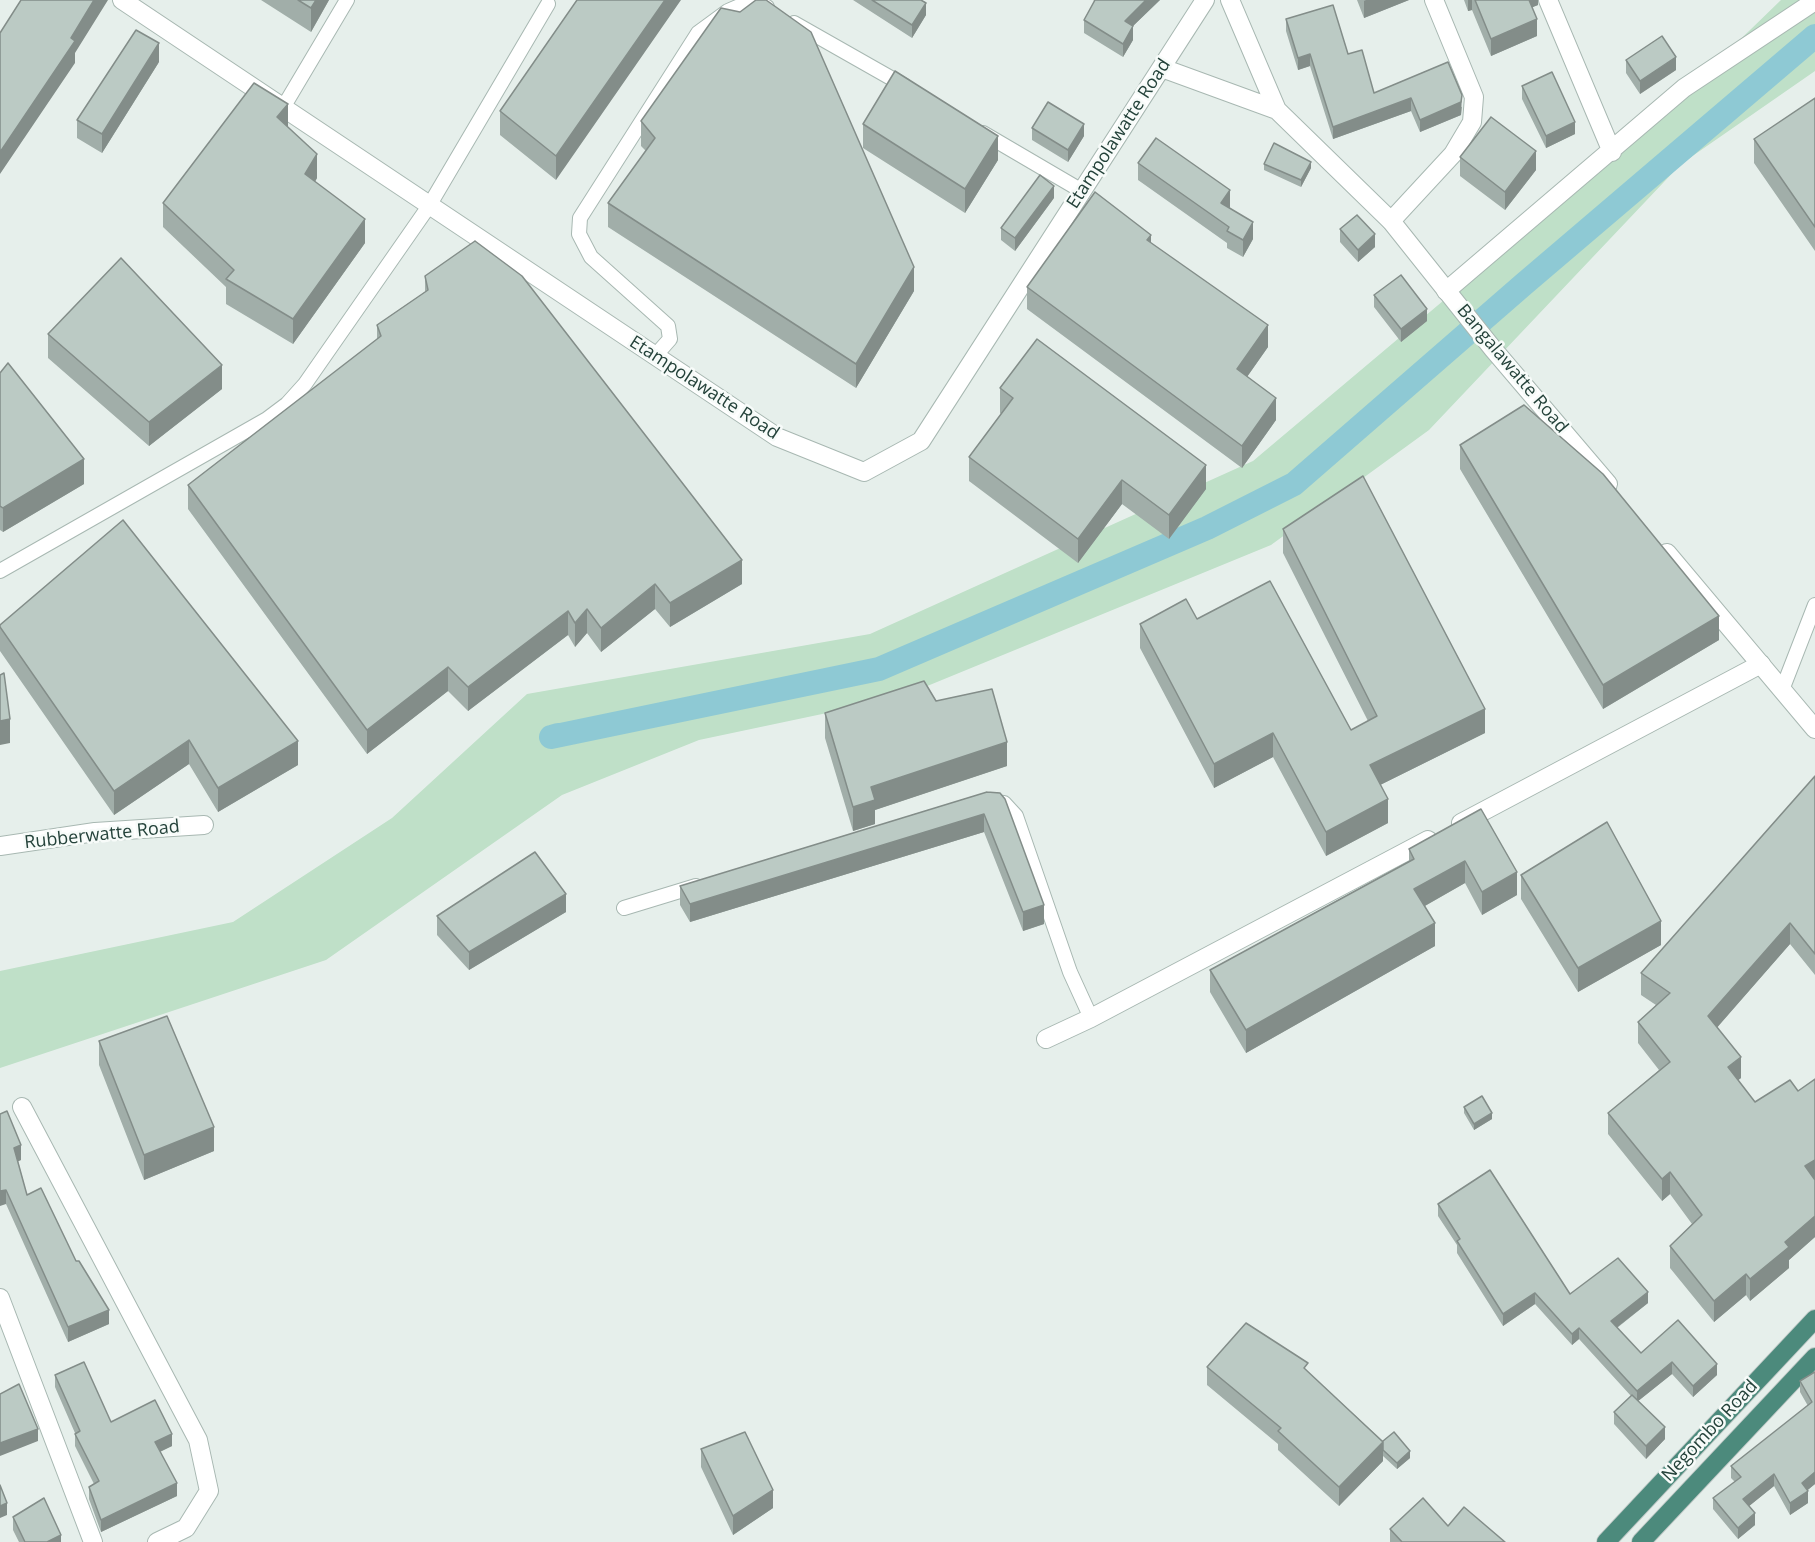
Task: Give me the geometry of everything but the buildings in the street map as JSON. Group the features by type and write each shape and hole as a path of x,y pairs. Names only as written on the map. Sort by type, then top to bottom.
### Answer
{"highway":[{"name":"Negombo Road","path":"1606,1542 1815,1319"},
{"name":"Negombo Road","path":"1641,1542 1815,1357"}],"street":[{"name":"Etampolawatte Road","path":"122,0 777,437 864,472 921,441 1205,0"},
{"name":"Bangalawatte Road","path":"1230,0 1277,110 1390,221 1493,349 1624,502"},
{"path":"1390,221 1453,154 1472,122 1474,96 1434,0"},
{"path":"1548,0 1612,152"},
{"path":"1446,291 1612,152 1684,88 1815,1"},
{"path":"1162,68 1277,110"},
{"path":"1654,538 1815,729"},
{"path":"1046,1039 1091,1018 1761,664"},
{"name":"Rubberwatte Road","path":"0,846 95,832 204,825"},
{"path":"22,1107 198,1440 209,1491 186,1528 157,1542"},
{"path":"0,1298 93,1542"}],"lane":[{"path":"284,106 347,0"},
{"path":"0,571 267,419 286,404 305,384 429,206 548,4"},
{"path":"655,356 670,339 668,326 591,257 579,234 580,218 698,33 728,11 744,4 761,4 914,92"},
{"path":"973,127 1082,191"},
{"path":"1782,690 1815,605"},
{"path":"975,804 986,801 1004,803 1016,816 1070,972 1091,1018"},
{"path":"624,908 714,881"}],"green space":[{"path":"1781,0 1815,0 1815,71 1681,164 1429,430 1271,545 898,698 699,740 562,795 326,960 0,1068 0,971 233,922 392,818 527,694 870,634 1253,461 1653,124"}],"waterway":[{"path":"558,735 551,737 879,669 1207,528 1294,484 1815,36"}]}
